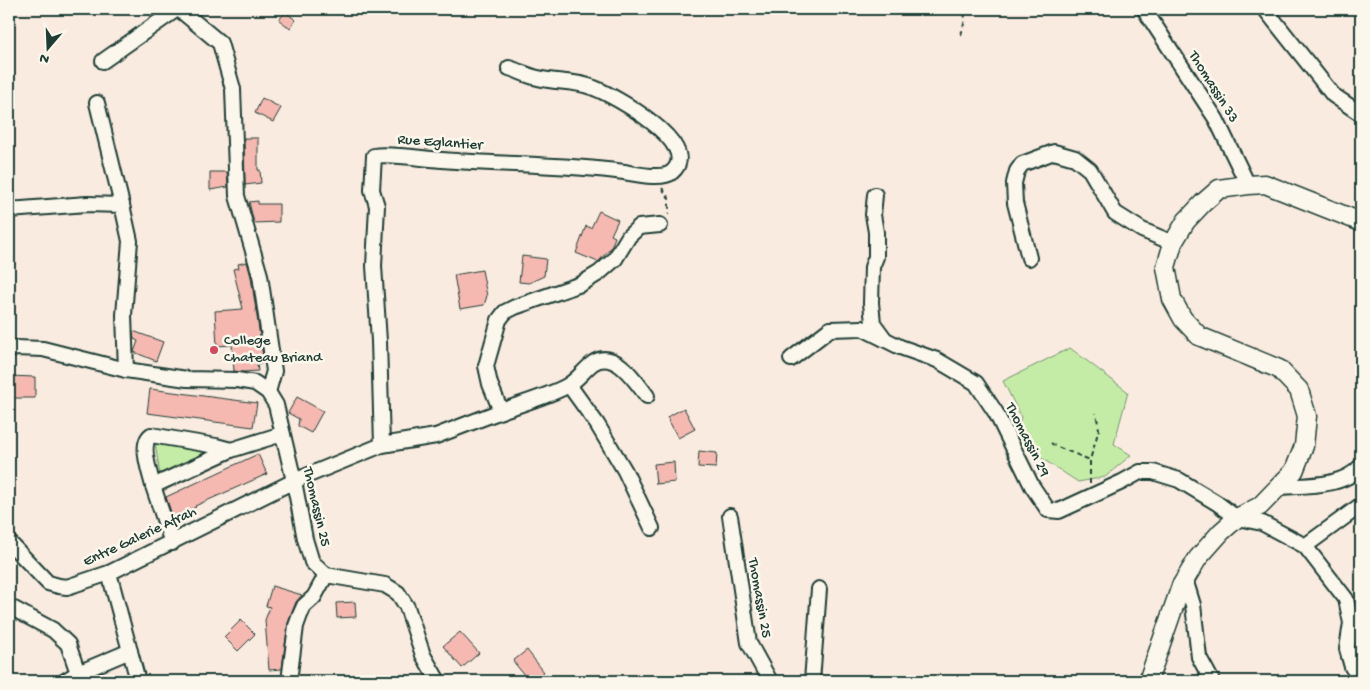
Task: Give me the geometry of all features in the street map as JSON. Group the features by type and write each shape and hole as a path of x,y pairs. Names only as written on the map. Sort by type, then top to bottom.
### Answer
{"main road":[{"path":"1148,681 1185,579 1198,558 1221,532 1237,518 1260,506 1294,471 1304,446 1307,416 1299,390 1280,369 1199,336 1183,319 1172,299 1166,267 1173,243 1186,221 1219,189 1248,185 1265,184 1361,222"}],"street":[{"path":"9,350 16,348 42,348 126,370 188,379 237,380 255,383 268,392 274,371 260,275 237,196 233,89 220,43 178,9 103,61"},
{"name":"Thomassin 33","path":"1144,9 1216,119 1248,185"},
{"path":"1265,9 1333,95 1361,114"},
{"name":"Rue Eglantier","path":"382,445 374,266 377,206 372,190 374,156 610,170 653,176 673,172 678,162 676,147 654,123 622,103 594,88 582,84 538,78 510,68"},
{"path":"97,103 130,241 124,315 126,370"},
{"path":"1030,258 1015,203 1014,183 1017,171 1022,164 1054,152 1075,158 1090,170 1116,213 1142,230 1173,243"},
{"path":"875,195 873,215 876,232 876,257 872,267 871,303 873,323 884,339"},
{"path":"9,210 86,204 122,205"},
{"path":"501,411 490,384 486,366 499,320 505,312 581,284 599,273 615,259 629,236 639,227 660,225"},
{"name":"Thomassin 29","path":"791,359 830,329 862,328 900,347 937,360 976,383 996,412 1032,486 1048,510 1059,511 1140,472 1153,472 1179,480 1217,503 1237,518"},
{"path":"294,481 382,445 436,436 554,393 569,385 598,360 605,360 624,367 647,396"},
{"path":"569,385 597,424 625,471 652,528"},
{"name":"Thomassin 25","path":"268,392 276,405 294,481 305,540 312,562 326,575"},
{"path":"153,486 231,450 282,434"},
{"path":"172,543 153,486 145,448 148,438 151,435 231,450"},
{"path":"1278,487 1335,482 1357,472 1361,466"},
{"name":"Entre Galerie Afrah","path":"9,542 48,583 67,587 109,573 294,481"},
{"path":"1305,546 1361,505"},
{"name":"Thomassin 25","path":"730,516 749,643 770,681"},
{"path":"1237,518 1262,523 1305,546 1346,599 1352,623 1347,649 1352,667 1361,680"},
{"path":"109,573 138,681"},
{"path":"289,681 296,626 304,606 314,597 326,575 385,585 398,593 407,607 423,655 438,681"},
{"path":"1185,579 1193,605 1199,657 1212,681"},
{"path":"812,681 819,589"},
{"path":"14,609 53,630 68,644 78,672"},
{"path":"66,681 78,672 130,651"}],"path":[{"path":"962,35 965,20 964,9"},
{"path":"653,176 669,198 669,216 660,225"},
{"path":"1092,496 1089,480 1090,460 1099,429 1096,413"},
{"path":"1051,443 1090,460"}],"green space":[{"path":"1070,348 1128,392 1114,444 1131,455 1105,477 1078,482 1014,440 1021,417 1003,381"},
{"path":"155,443 219,451 160,475"}],"building":[{"path":"285,12 296,20 290,28 279,20"},
{"path":"262,98 281,108 273,122 255,113"},
{"path":"244,138 258,138 258,170 260,170 261,183 245,185"},
{"path":"210,172 227,172 228,187 210,190"},
{"path":"258,201 258,204 279,204 279,222 254,223 249,202"},
{"path":"599,211 618,220 611,235 615,237 611,248 598,262 576,253 586,226 591,228"},
{"path":"522,256 546,259 544,276 529,283 519,282"},
{"path":"247,262 264,363 257,364 258,371 243,372 234,371 232,345 217,346 215,311 243,309 233,269 239,268 238,264"},
{"path":"482,270 487,296 484,305 460,309 454,275"},
{"path":"133,331 163,342 156,361 134,352 138,341 134,339"},
{"path":"9,376 35,377 35,398 9,398"},
{"path":"150,389 257,403 253,427 147,413"},
{"path":"297,397 323,411 311,433 298,426 299,419 288,413"},
{"path":"684,408 695,429 678,438 667,417"},
{"path":"699,451 717,453 716,468 698,467"},
{"path":"258,454 267,474 195,506 173,518 166,497"},
{"path":"674,462 675,482 656,484 654,464"},
{"path":"272,586 302,595 296,602 288,623 282,669 269,670 265,620 270,607 266,606"},
{"path":"355,602 356,617 337,618 336,603"},
{"path":"241,620 255,634 238,651 224,637"},
{"path":"460,632 479,653 462,668 443,646"},
{"path":"527,650 544,672 533,681 529,681 513,661"}],"place":[{"name":"College Chateau Briand","path":"214,350"}]}
